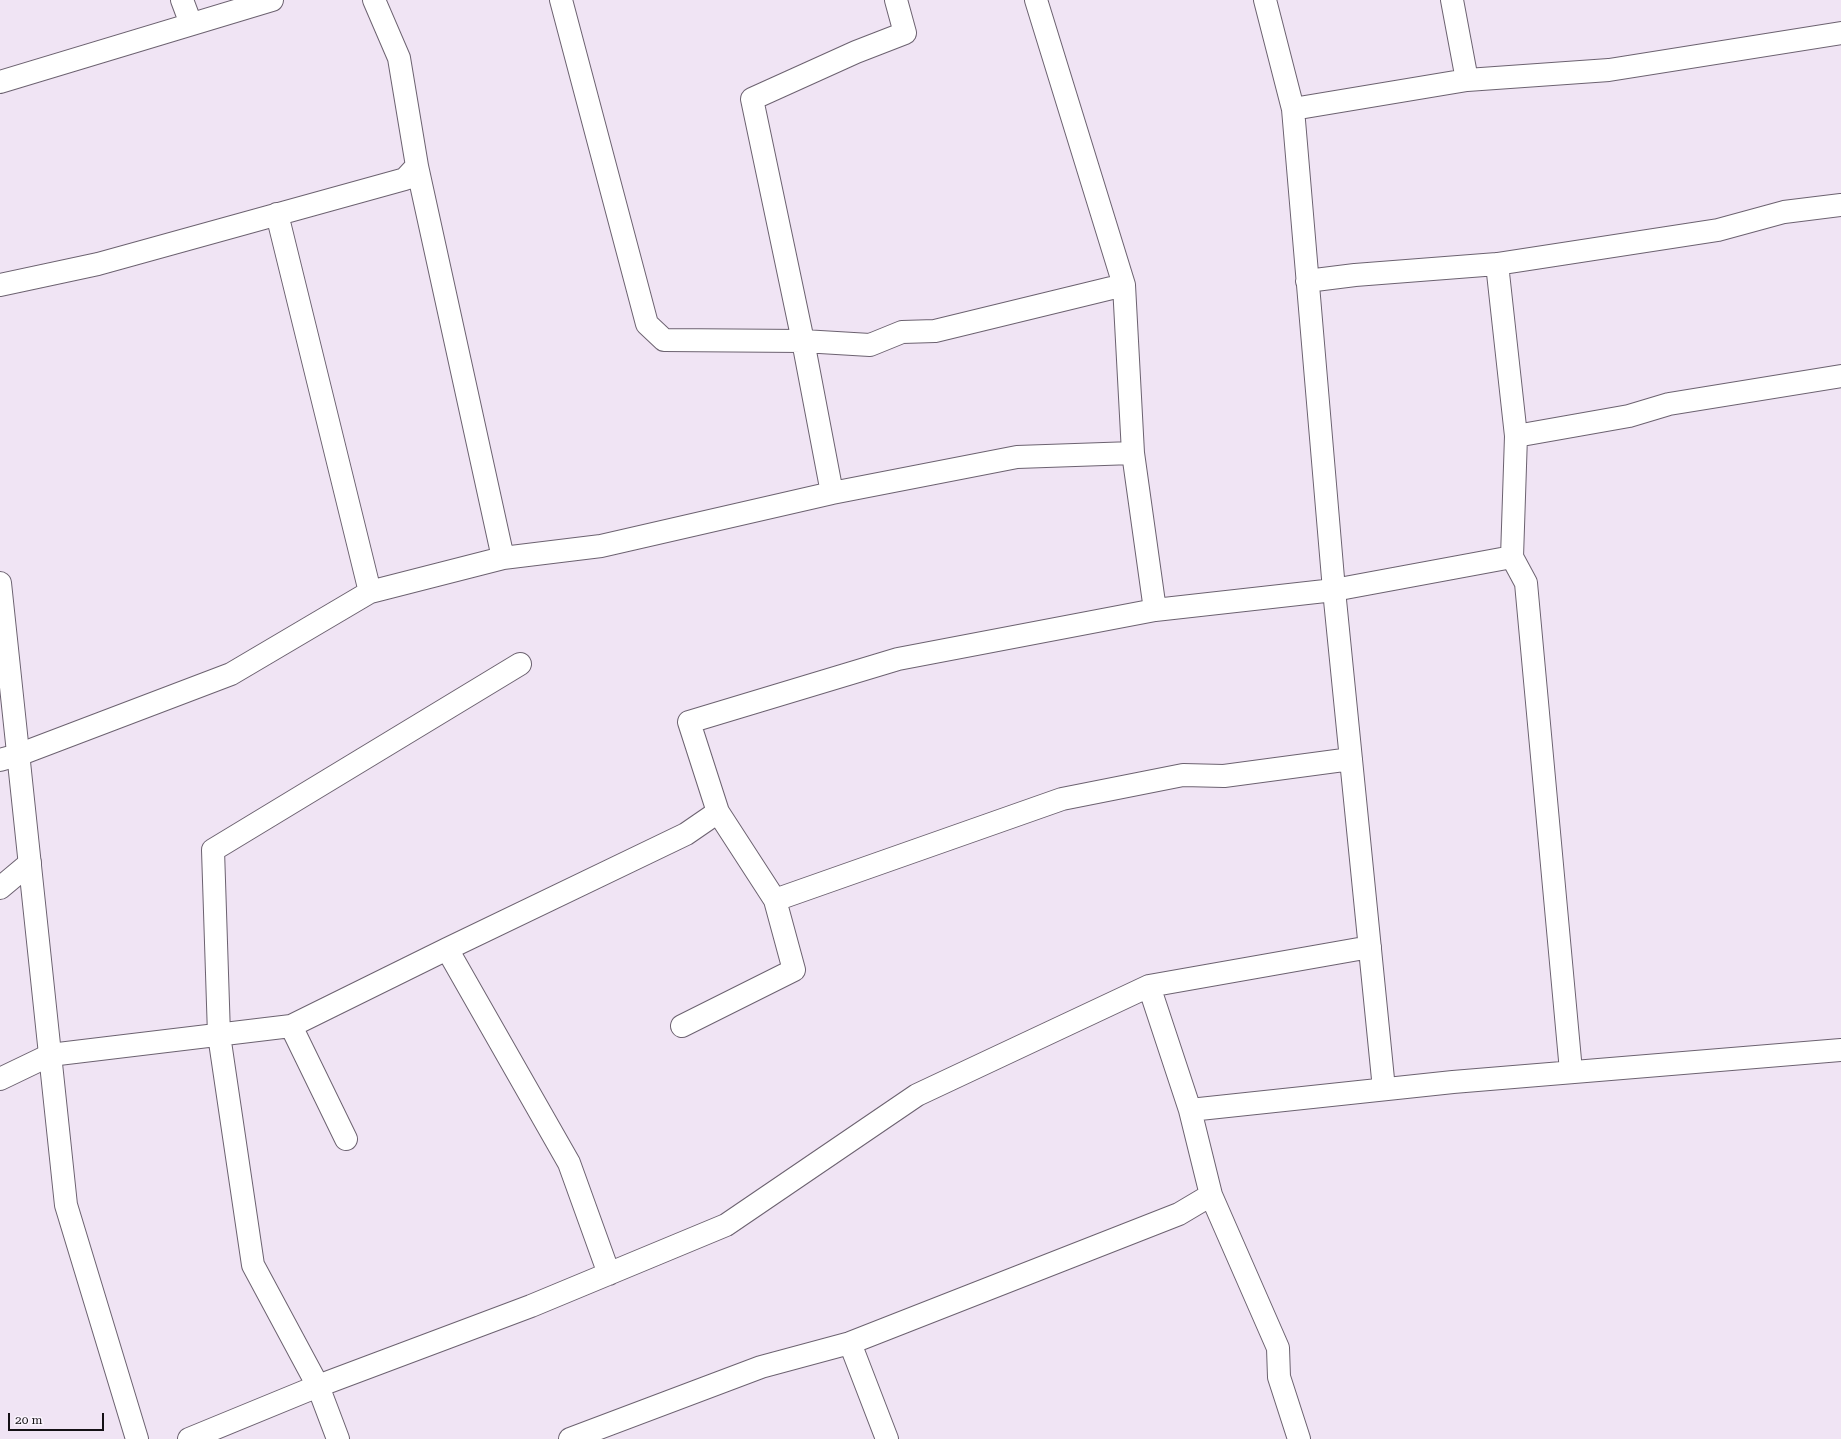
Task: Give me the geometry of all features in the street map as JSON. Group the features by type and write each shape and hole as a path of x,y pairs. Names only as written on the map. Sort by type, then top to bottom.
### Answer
{"street":[{"path":"182,0 191,24"},
{"path":"0,82 272,0"},
{"path":"374,0 399,58 417,166 503,558"},
{"path":"561,0 647,324 664,340 803,341 870,345 902,332 935,331 1124,285"},
{"path":"832,494 803,341 752,99 856,52 906,33 896,0"},
{"path":"1036,0 1124,285 1133,453 1154,610"},
{"path":"1265,0 1293,109 1334,590 1384,1089"},
{"path":"1452,0 1467,80"},
{"path":"1293,109 1467,80 1609,70 1841,33"},
{"path":"0,285 98,264 405,179 417,166"},
{"path":"1307,281 1362,274 1497,264 1718,230 1784,212 1841,205"},
{"path":"277,214 370,592"},
{"path":"1497,264 1516,436 1512,557 1526,583 1571,1071"},
{"path":"1516,436 1629,416 1669,404 1841,376"},
{"path":"9,758 231,674 370,592 503,558 601,546 832,494 1017,457 1133,453"},
{"path":"682,1026 794,970 776,900 718,812 689,722 898,660 1154,610 1334,590 1512,557"},
{"path":"0,583 9,758 30,863 66,1205 137,1439"},
{"path":"338,1439 318,1386 253,1265 219,1035 213,850 520,664"},
{"path":"776,900 1062,799 1183,775 1224,776 1351,759"},
{"path":"0,1079 50,1055 291,1026 447,948 686,834 718,812"},
{"path":"0,888 30,863"},
{"path":"189,1439 318,1386 531,1306 726,1225 917,1095 1149,986 1370,947"},
{"path":"447,948 568,1163 609,1274"},
{"path":"1149,986 1190,1110 1211,1195 1278,1348 1280,1377 1299,1439"},
{"path":"291,1026 346,1139"},
{"path":"1190,1110 1571,1071 1841,1050"},
{"path":"570,1439 761,1367 850,1344 1179,1214 1211,1195"},
{"path":"850,1344 887,1439"}]}
